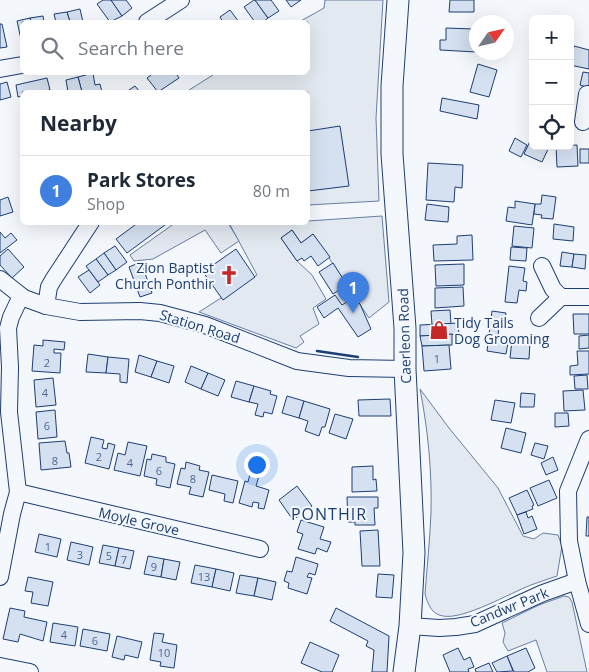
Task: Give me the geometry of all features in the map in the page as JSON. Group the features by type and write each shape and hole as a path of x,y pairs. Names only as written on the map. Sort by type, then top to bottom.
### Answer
{"main road":[{"name":"Caerleon Road","path":"398,0 392,86 392,154 404,303 405,369 414,554 410,626 404,672"}],"street":[{"path":"150,20 170,3"},
{"path":"0,69 20,65"},
{"path":"581,122 587,94"},
{"path":"46,306 49,288 53,280 89,225"},
{"path":"542,266 554,289 561,297"},
{"name":"Station Road","path":"0,279 21,296 46,306 80,312 160,312 205,325 298,361 349,368 405,369"},
{"path":"0,577 18,492 8,412 10,367 8,328 21,296"},
{"path":"539,318 561,297 589,297"},
{"path":"589,439 568,489 569,541 582,588 589,624"},
{"name":"Moyle Grove","path":"18,492 260,549"},
{"name":"Candwr Park","path":"410,626 438,628 475,624 543,592 582,588"},
{"path":"0,666 30,672"}],"shaded area":[{"path":"325,0 383,0 376,118 379,201 310,205 310,90 189,90 213,75 310,75 310,20 303,20 324,8"},
{"path":"382,216 389,302 369,318 313,234 301,243 292,230 281,238 297,261 312,275 326,299 313,308 319,324 300,336 304,342 296,348 199,312 257,275 230,225 310,225 310,221"},
{"path":"172,225 229,225 239,241 221,253 205,230 153,259 134,261 130,255"},
{"path":"420,389 498,488 523,536 534,539 543,533 558,535 562,546 557,576 463,614 443,616 431,608 425,594 431,522 431,481"},
{"path":"564,596 569,597 572,602 587,672 547,672 536,640 508,651 503,642 505,633 502,623 539,605"}],"building":[{"path":"103,0 111,0 122,16 114,20 109,20 97,4"},
{"path":"111,0 126,0 132,8 122,16"},
{"path":"255,0 268,18 266,20 254,20 244,7"},
{"path":"255,0 271,0 279,11 268,18"},
{"path":"286,0 301,0 291,7"},
{"path":"450,0 474,0 474,12 449,12"},
{"path":"80,9 83,20 69,20 67,12"},
{"path":"230,10 238,20 222,20 220,17"},
{"path":"67,12 69,20 56,20 54,14"},
{"path":"43,16 44,20 30,20 30,18"},
{"path":"20,20 20,35 17,21"},
{"path":"0,24 2,24 7,47 0,48"},
{"path":"446,28 469,29 469,52 440,50 440,40 446,40"},
{"path":"574,46 589,50 589,69 574,66"},
{"path":"478,64 497,70 489,97 470,92"},
{"path":"583,72 589,73 589,88 580,85"},
{"path":"93,75 95,85 100,84 102,90 81,90 78,77"},
{"path":"151,75 177,75 179,78 161,90 156,90 147,78"},
{"path":"78,77 81,90 68,90 66,80"},
{"path":"47,78 50,90 20,90 20,96 18,97 16,85"},
{"path":"7,82 11,97 0,100 0,84"},
{"path":"135,86 138,90 129,90"},
{"path":"442,98 479,105 477,119 440,111"},
{"path":"340,126 349,186 310,191 310,131"},
{"path":"515,138 527,145 521,157 509,151"},
{"path":"529,143 529,150 548,150 542,162 524,154"},
{"path":"574,145 577,145 578,166 557,167 556,150 574,150"},
{"path":"580,149 589,149 589,163 580,163"},
{"path":"428,163 463,165 462,188 455,187 454,202 426,200"},
{"path":"542,195 556,197 553,219 541,218 542,215 534,214 535,204 541,204"},
{"path":"8,197 13,212 0,216 0,200"},
{"path":"515,201 535,204 532,225 506,221 508,207 515,208"},
{"path":"427,204 449,207 448,222 425,220"},
{"path":"554,224 574,227 573,241 553,239"},
{"path":"135,225 165,225 127,253 116,239"},
{"path":"514,226 534,228 532,248 512,246"},
{"path":"292,230 301,243 313,234 330,257 318,266 311,256 304,261 302,258 297,261 281,238"},
{"path":"0,232 5,238 11,233 17,240 0,253"},
{"path":"472,235 473,260 434,261 433,245 457,244 457,236"},
{"path":"115,246 127,262 116,270 104,253"},
{"path":"511,247 527,248 526,261 510,260"},
{"path":"8,249 24,267 12,278 0,265 0,256"},
{"name":"Zion Baptist Church Ponthir","path":"236,249 255,277 223,300 203,272"},
{"path":"562,252 574,254 572,267 560,266"},
{"path":"104,253 116,270 108,275 96,259"},
{"path":"574,254 586,255 585,269 572,267"},
{"path":"96,259 108,275 98,282 86,266"},
{"path":"141,262 152,293 140,297 129,267"},
{"path":"333,263 347,285 333,294 319,272"},
{"path":"464,264 464,285 436,286 435,265"},
{"path":"509,266 525,268 523,281 527,282 526,291 519,290 517,303 505,302"},
{"path":"89,270 100,285 90,293 78,277"},
{"path":"463,287 464,306 435,308 435,288"},
{"path":"335,295 342,305 353,298 360,304 371,329 358,337 338,308 324,318 317,307"},
{"path":"450,310 451,324 432,325 431,311"},
{"path":"492,311 506,313 504,327 490,326"},
{"path":"573,314 589,314 589,334 574,334"},
{"name":"Tidy Tails Dog Grooming","path":"458,323 459,334 420,336 420,325"},
{"path":"490,326 499,326 498,336 509,337 506,354 487,351"},
{"path":"452,334 452,345 422,346 420,336"},
{"path":"589,335 589,348 579,349 579,336"},
{"path":"43,340 65,342 64,350 54,349 54,353 61,353 60,373 32,371 34,345 43,346"},
{"path":"512,340 530,342 529,359 510,358"},
{"path":"449,345 451,369 424,371 422,346"},
{"path":"577,351 589,351 589,374 570,375 570,366 578,365"},
{"path":"88,354 108,357 106,373 86,372"},
{"path":"139,355 157,361 151,377 135,372"},
{"path":"108,357 129,359 127,383 120,382 120,374 106,373"},
{"path":"157,361 174,366 169,383 151,377"},
{"path":"191,366 208,373 201,389 185,382"},
{"path":"208,373 225,380 218,396 201,389"},
{"path":"587,375 588,389 575,389 574,376"},
{"path":"53,378 56,405 36,407 34,380"},
{"path":"236,381 254,386 249,402 231,397"},
{"path":"254,386 271,391 270,394 277,396 272,414 264,412 263,417 255,415 258,404 249,402"},
{"path":"583,390 585,410 564,411 563,391"},
{"path":"521,393 535,394 534,407 520,407"},
{"path":"287,396 304,401 299,418 282,413"},
{"path":"390,399 391,416 359,416 358,400"},
{"path":"495,400 515,403 511,423 491,420"},
{"path":"304,401 330,409 325,427 322,427 319,436 305,431 308,421 299,418"},
{"path":"55,410 57,437 38,439 36,412"},
{"path":"555,413 568,413 569,426 555,427"},
{"path":"335,414 353,419 346,439 329,433"},
{"path":"506,428 526,433 521,453 501,448"},
{"path":"91,437 104,440 102,448 107,449 108,443 115,445 109,469 85,463"},
{"path":"65,441 71,467 41,470 39,443"},
{"path":"128,442 147,446 140,476 114,470 118,453 125,455"},
{"path":"535,443 548,446 544,459 531,455"},
{"path":"152,454 166,457 166,462 175,464 170,488 156,485 157,479 144,476 147,459 151,460"},
{"path":"553,457 558,470 546,475 541,463"},
{"path":"186,462 200,466 199,470 209,472 203,497 189,494 191,487 177,484 181,468 185,469"},
{"path":"373,466 373,480 376,479 377,491 352,492 352,467"},
{"path":"250,474 259,476 256,486 269,490 264,509 258,508 259,503 253,502 252,507 239,503 245,481 248,482"},
{"path":"212,475 238,481 233,503 224,501 225,494 209,490"},
{"path":"549,480 557,498 538,506 530,488"},
{"path":"297,486 312,506 293,520 279,500"},
{"path":"527,490 534,505 532,506 533,509 517,515 509,498"},
{"path":"347,497 378,497 378,508 374,508 375,525 355,525 355,522 348,522"},
{"path":"526,512 528,518 532,516 537,529 524,534 517,515"},
{"path":"587,517 589,517 589,536 586,536"},
{"path":"301,520 324,527 320,539 331,542 327,552 317,548 315,554 298,549 303,534 297,532"},
{"path":"378,530 380,566 362,566 360,531"},
{"path":"39,534 61,539 57,557 35,552"},
{"path":"71,542 93,547 89,565 67,560"},
{"path":"103,545 119,548 115,566 99,563"},
{"path":"119,548 134,551 130,569 115,566"},
{"path":"148,556 164,559 161,577 144,574"},
{"path":"296,557 318,564 315,575 309,573 307,577 312,578 307,594 288,588 289,583 284,581 287,571 292,572"},
{"path":"164,559 180,562 176,580 161,577"},
{"path":"195,565 216,569 212,587 191,583"},
{"path":"216,569 234,573 230,591 212,587"},
{"path":"378,574 394,575 392,598 376,597"},
{"path":"240,575 258,578 254,596 236,593"},
{"path":"28,577 53,582 48,606 31,603 33,592 25,591"},
{"path":"258,578 276,582 272,600 254,596"},
{"path":"10,608 25,611 24,617 47,622 43,641 20,634 18,642 3,639"},
{"path":"336,608 389,636 387,672 372,672 374,650 366,646 368,641 330,621"},
{"path":"53,623 78,627 75,646 50,642"},
{"path":"83,629 110,634 107,651 80,646"},
{"path":"154,633 164,634 162,642 177,645 174,668 160,666 161,662 150,660"},
{"path":"117,636 142,642 138,658 125,655 124,660 112,657"},
{"path":"310,642 339,655 332,672 322,672 301,663"},
{"path":"458,648 464,660 470,657 474,667 468,669 469,672 450,672 443,655"},
{"path":"526,648 535,668 528,672 514,672 507,656"},
{"path":"507,656 513,671 497,672 492,663"},
{"path":"489,663 493,672 476,672 475,669"}],"wall":[{"path":"317,351 358,357"}],"place":[{"name":"Zion Baptist Church Ponthir","path":"229,275"},
{"name":"Park Stores","path":"353,313"},
{"name":"Tidy Tails Dog Grooming","path":"439,330"}],"district":[{"name":"PONTHIR","path":"329,514"}]}
